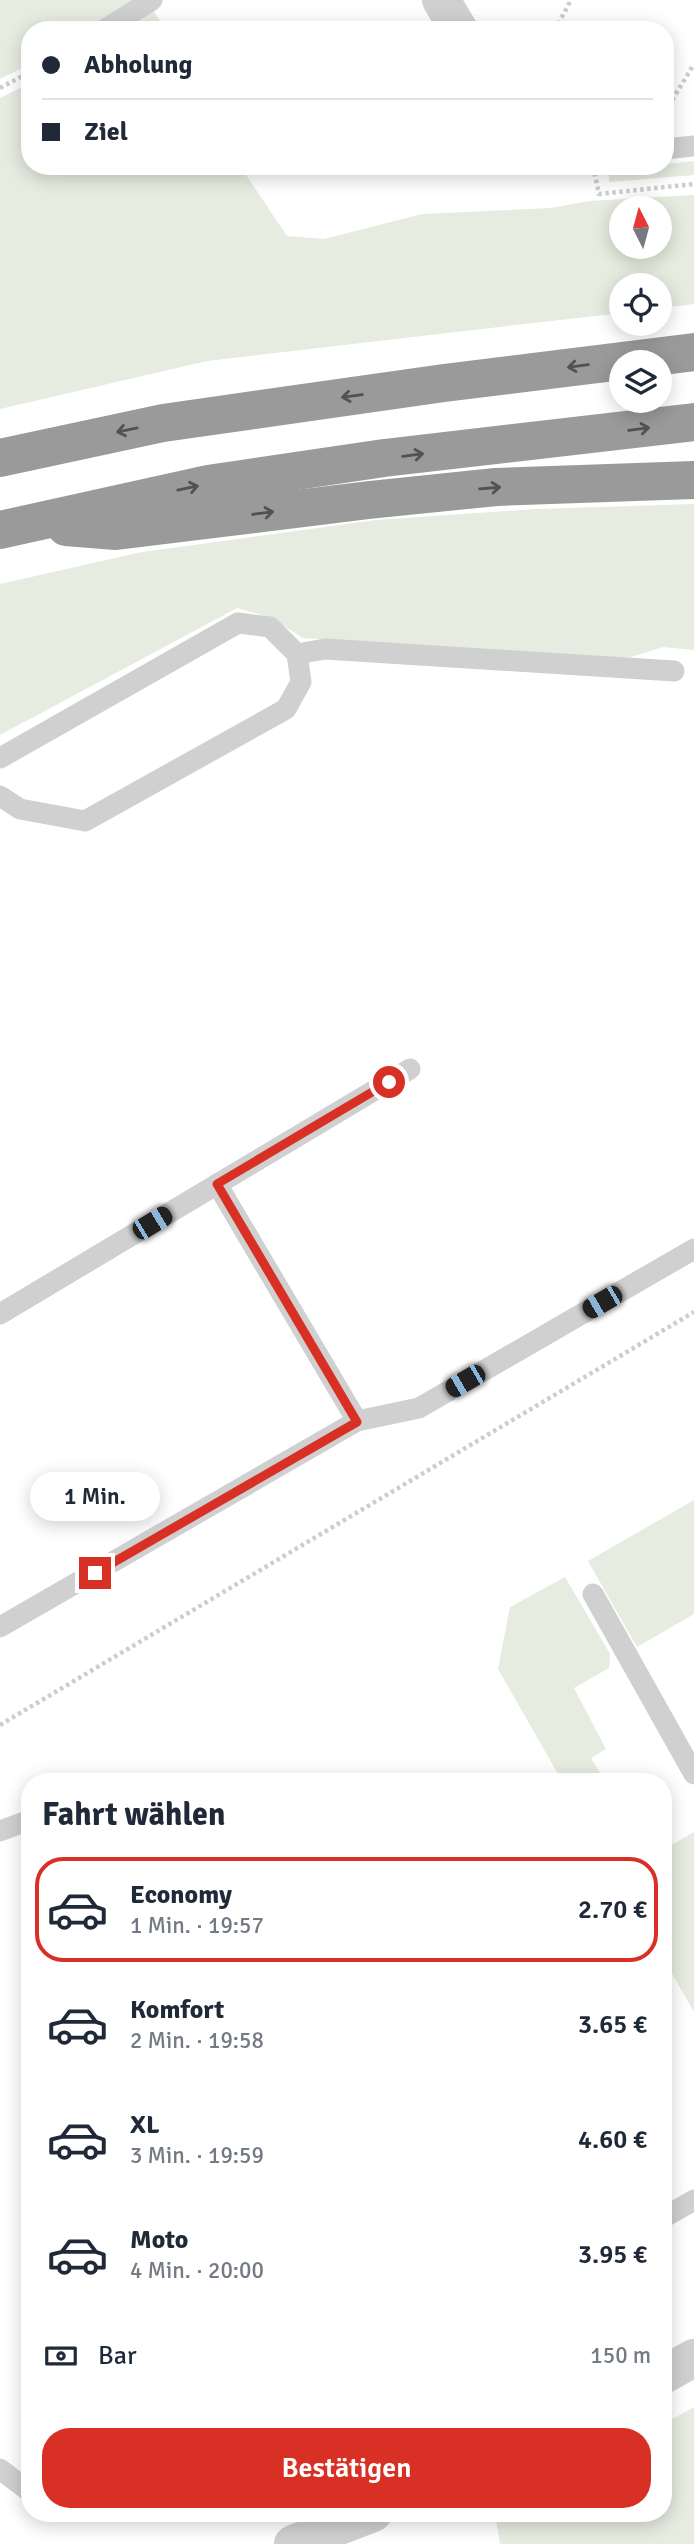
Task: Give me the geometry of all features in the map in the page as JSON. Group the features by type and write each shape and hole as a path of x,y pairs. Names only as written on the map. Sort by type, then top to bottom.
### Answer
{"highway":[{"path":"0,457 163,423 444,383 694,352"},
{"path":"13,526 222,482 384,458 694,422"},
{"path":"13,526 116,531 496,487 694,480"}],"street":[{"path":"441,0 453,21"},
{"path":"672,2370 694,2358"},
{"path":"293,2544 350,2522"}],"lane":[{"path":"118,21 152,0"},
{"path":"674,148 694,146"},
{"path":"0,758 238,623 270,627 297,654 301,682 286,709 85,821 20,809 0,796"},
{"path":"297,654 325,649 674,671"},
{"path":"0,1314 410,1069"},
{"path":"217,1184 357,1422"},
{"path":"0,1628 357,1422 419,1408 694,1249"},
{"path":"593,1594 694,1774"},
{"path":"0,1831 21,1823"},
{"path":"672,2213 694,2200"},
{"path":"0,2469 21,2485"}],"path":[{"path":"560,21 571,0"},
{"path":"674,97 694,64"},
{"path":"0,88 21,77"},
{"path":"595,175 599,194 694,184"},
{"path":"0,1725 694,1312"}],"shaded area":[{"path":"0,0 138,0 104,21 21,21 21,68 0,79"},
{"path":"153,10 160,21 136,21"},
{"path":"21,88 21,175 246,175 287,236 324,239 422,214 551,208 609,200 609,259 672,259 672,196 694,195 694,304 672,307 672,273 609,273 609,314 207,361 0,409 0,98"},
{"path":"694,161 694,175 609,182 609,175 674,175 674,163"},
{"path":"694,504 694,650 663,647 622,660 303,638 270,617 237,608 0,735 0,584 142,552 376,520 537,509"},
{"path":"694,1500 694,1614 637,1647 588,1561"},
{"path":"565,1577 610,1654 609,1668 574,1688 606,1749 591,1758 600,1773 557,1773 498,1669 510,1607"},
{"path":"694,1832 694,2012 672,1974 672,1845"},
{"path":"694,2407 694,2544 500,2544 496,2522 672,2522 672,2419"}],"route":[{"path":"95,1573 357,1422 217,1184 389,1082"}]}
